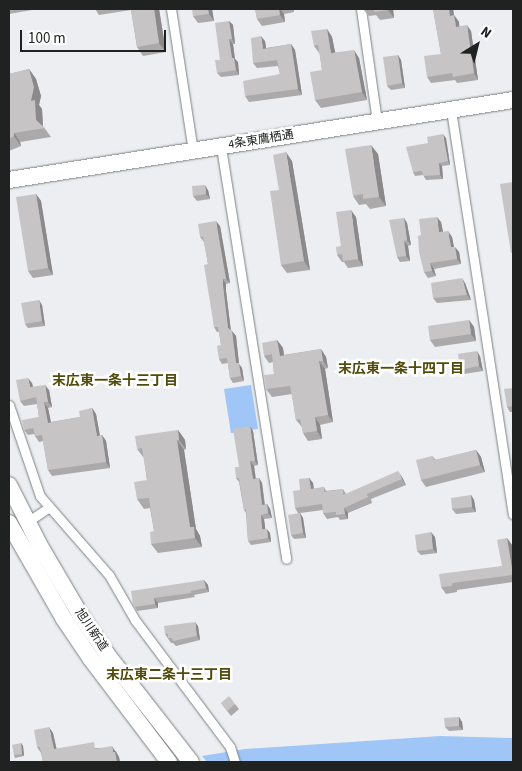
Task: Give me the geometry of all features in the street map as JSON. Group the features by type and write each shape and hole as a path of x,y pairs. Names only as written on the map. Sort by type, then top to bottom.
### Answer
{"highway":[{"name":"4条東鷹栖通","path":"9,180 513,100"},
{"name":"旭川新道","path":"9,485 27,522 81,616 109,657 191,762"},
{"name":"旭川新道","path":"9,526 64,619 91,659 169,762"}],"street":[{"path":"171,9 193,151"},
{"path":"361,9 377,122"},
{"path":"451,110 513,514"},
{"path":"221,147 286,559"},
{"path":"9,405 40,496 109,575 135,620 230,747 235,762"},
{"path":"27,522 49,507"}],"shaded area":[{"path":"251,385 258,429 231,433 224,389"},
{"path":"441,736 513,738 513,762 207,762 202,756 245,749"}],"building":[{"path":"131,9 154,9 159,43 137,47"},
{"path":"192,9 208,9 209,14 193,16"},
{"path":"255,9 279,9 280,15 257,19"},
{"path":"374,9 388,9 388,10 374,12"},
{"path":"433,9 449,9 450,16 454,15 456,27 467,25 474,73 453,77 452,73 427,77 424,56 441,54"},
{"path":"229,21 232,39 229,39 236,70 217,73 215,60 220,60 215,23"},
{"path":"327,29 331,53 354,50 362,92 315,100 310,72 322,70 318,45 314,46 311,31"},
{"path":"261,36 263,49 291,44 298,89 245,96 243,81 280,74 277,60 253,63 251,38"},
{"path":"398,55 402,83 387,86 383,57"},
{"path":"29,69 34,87 31,101 35,100 36,120 45,128 14,133 14,136 9,139 9,74"},
{"path":"443,134 448,161 439,163 440,175 423,176 422,171 413,172 406,147 428,143 427,137"},
{"path":"371,145 379,197 363,199 363,194 353,196 345,149"},
{"path":"286,152 304,261 281,265 270,191 279,190 273,155"},
{"path":"513,182 513,253 511,253 500,184"},
{"path":"205,185 206,194 193,196 192,186"},
{"path":"36,194 48,268 28,271 16,197"},
{"path":"351,210 358,259 343,261 342,254 337,255 336,247 341,246 336,212"},
{"path":"437,217 439,232 448,231 451,247 455,247 457,259 430,263 432,271 424,272 419,252 418,236 421,235 419,219"},
{"path":"404,218 407,240 404,241 406,256 397,257 389,220"},
{"path":"216,221 226,279 223,279 223,286 228,328 232,331 236,363 239,363 241,376 230,378 227,358 219,359 217,346 221,345 218,327 214,327 204,265 208,264 203,237 200,237 198,224"},
{"path":"462,278 467,295 433,298 431,283"},
{"path":"39,300 42,321 25,324 21,303"},
{"path":"469,320 471,334 430,340 428,326"},
{"path":"277,340 280,356 321,349 323,361 319,361 328,415 315,417 317,431 303,433 300,419 296,420 290,386 266,389 264,375 274,374 272,354 264,356 262,343"},
{"path":"477,351 479,366 460,370 458,354"},
{"path":"28,378 30,387 45,385 48,402 44,402 48,423 80,417 79,411 92,408 97,436 102,435 106,462 48,470 42,435 35,436 33,428 24,430 22,420 39,417 36,397 20,401 16,380"},
{"path":"513,388 513,406 507,407 504,389"},
{"path":"250,426 255,461 250,461 253,479 259,478 262,505 267,504 268,513 261,515 262,529 267,529 268,538 248,541 246,509 244,510 239,478 236,478 235,467 239,467 233,429"},
{"path":"178,430 179,440 177,440 190,527 194,527 195,538 151,544 150,532 154,531 149,498 137,499 134,482 147,480 142,448 137,449 135,436"},
{"path":"476,450 480,465 421,480 416,460 432,456 434,460"},
{"path":"398,471 402,479 367,494 368,497 344,508 345,514 336,515 336,512 323,513 322,504 295,508 293,491 300,490 299,479 309,478 311,489 324,487 324,492 343,489 343,495"},
{"path":"471,495 472,507 452,509 451,498"},
{"path":"300,513 303,533 291,535 288,515"},
{"path":"431,532 433,549 417,551 415,535"},
{"path":"507,538 513,575 452,583 452,586 441,587 439,574 502,566 497,540"},
{"path":"204,580 206,588 191,591 191,593 154,598 155,604 134,607 131,591"},
{"path":"195,622 197,636 173,641 172,638 168,638 168,634 165,634 164,626"},
{"path":"229,696 235,704 227,711 221,703"},
{"path":"459,717 459,726 445,727 444,718"},
{"path":"49,727 54,749 94,742 95,749 112,746 117,762 43,762 40,747 37,747 34,730"},
{"path":"21,743 22,754 14,755 12,745"}],"district":[{"name":"末広東一条十四丁目","path":"401,369"},
{"name":"末広東一条十三丁目","path":"115,381"},
{"name":"末広東二条十三丁目","path":"169,675"}]}
